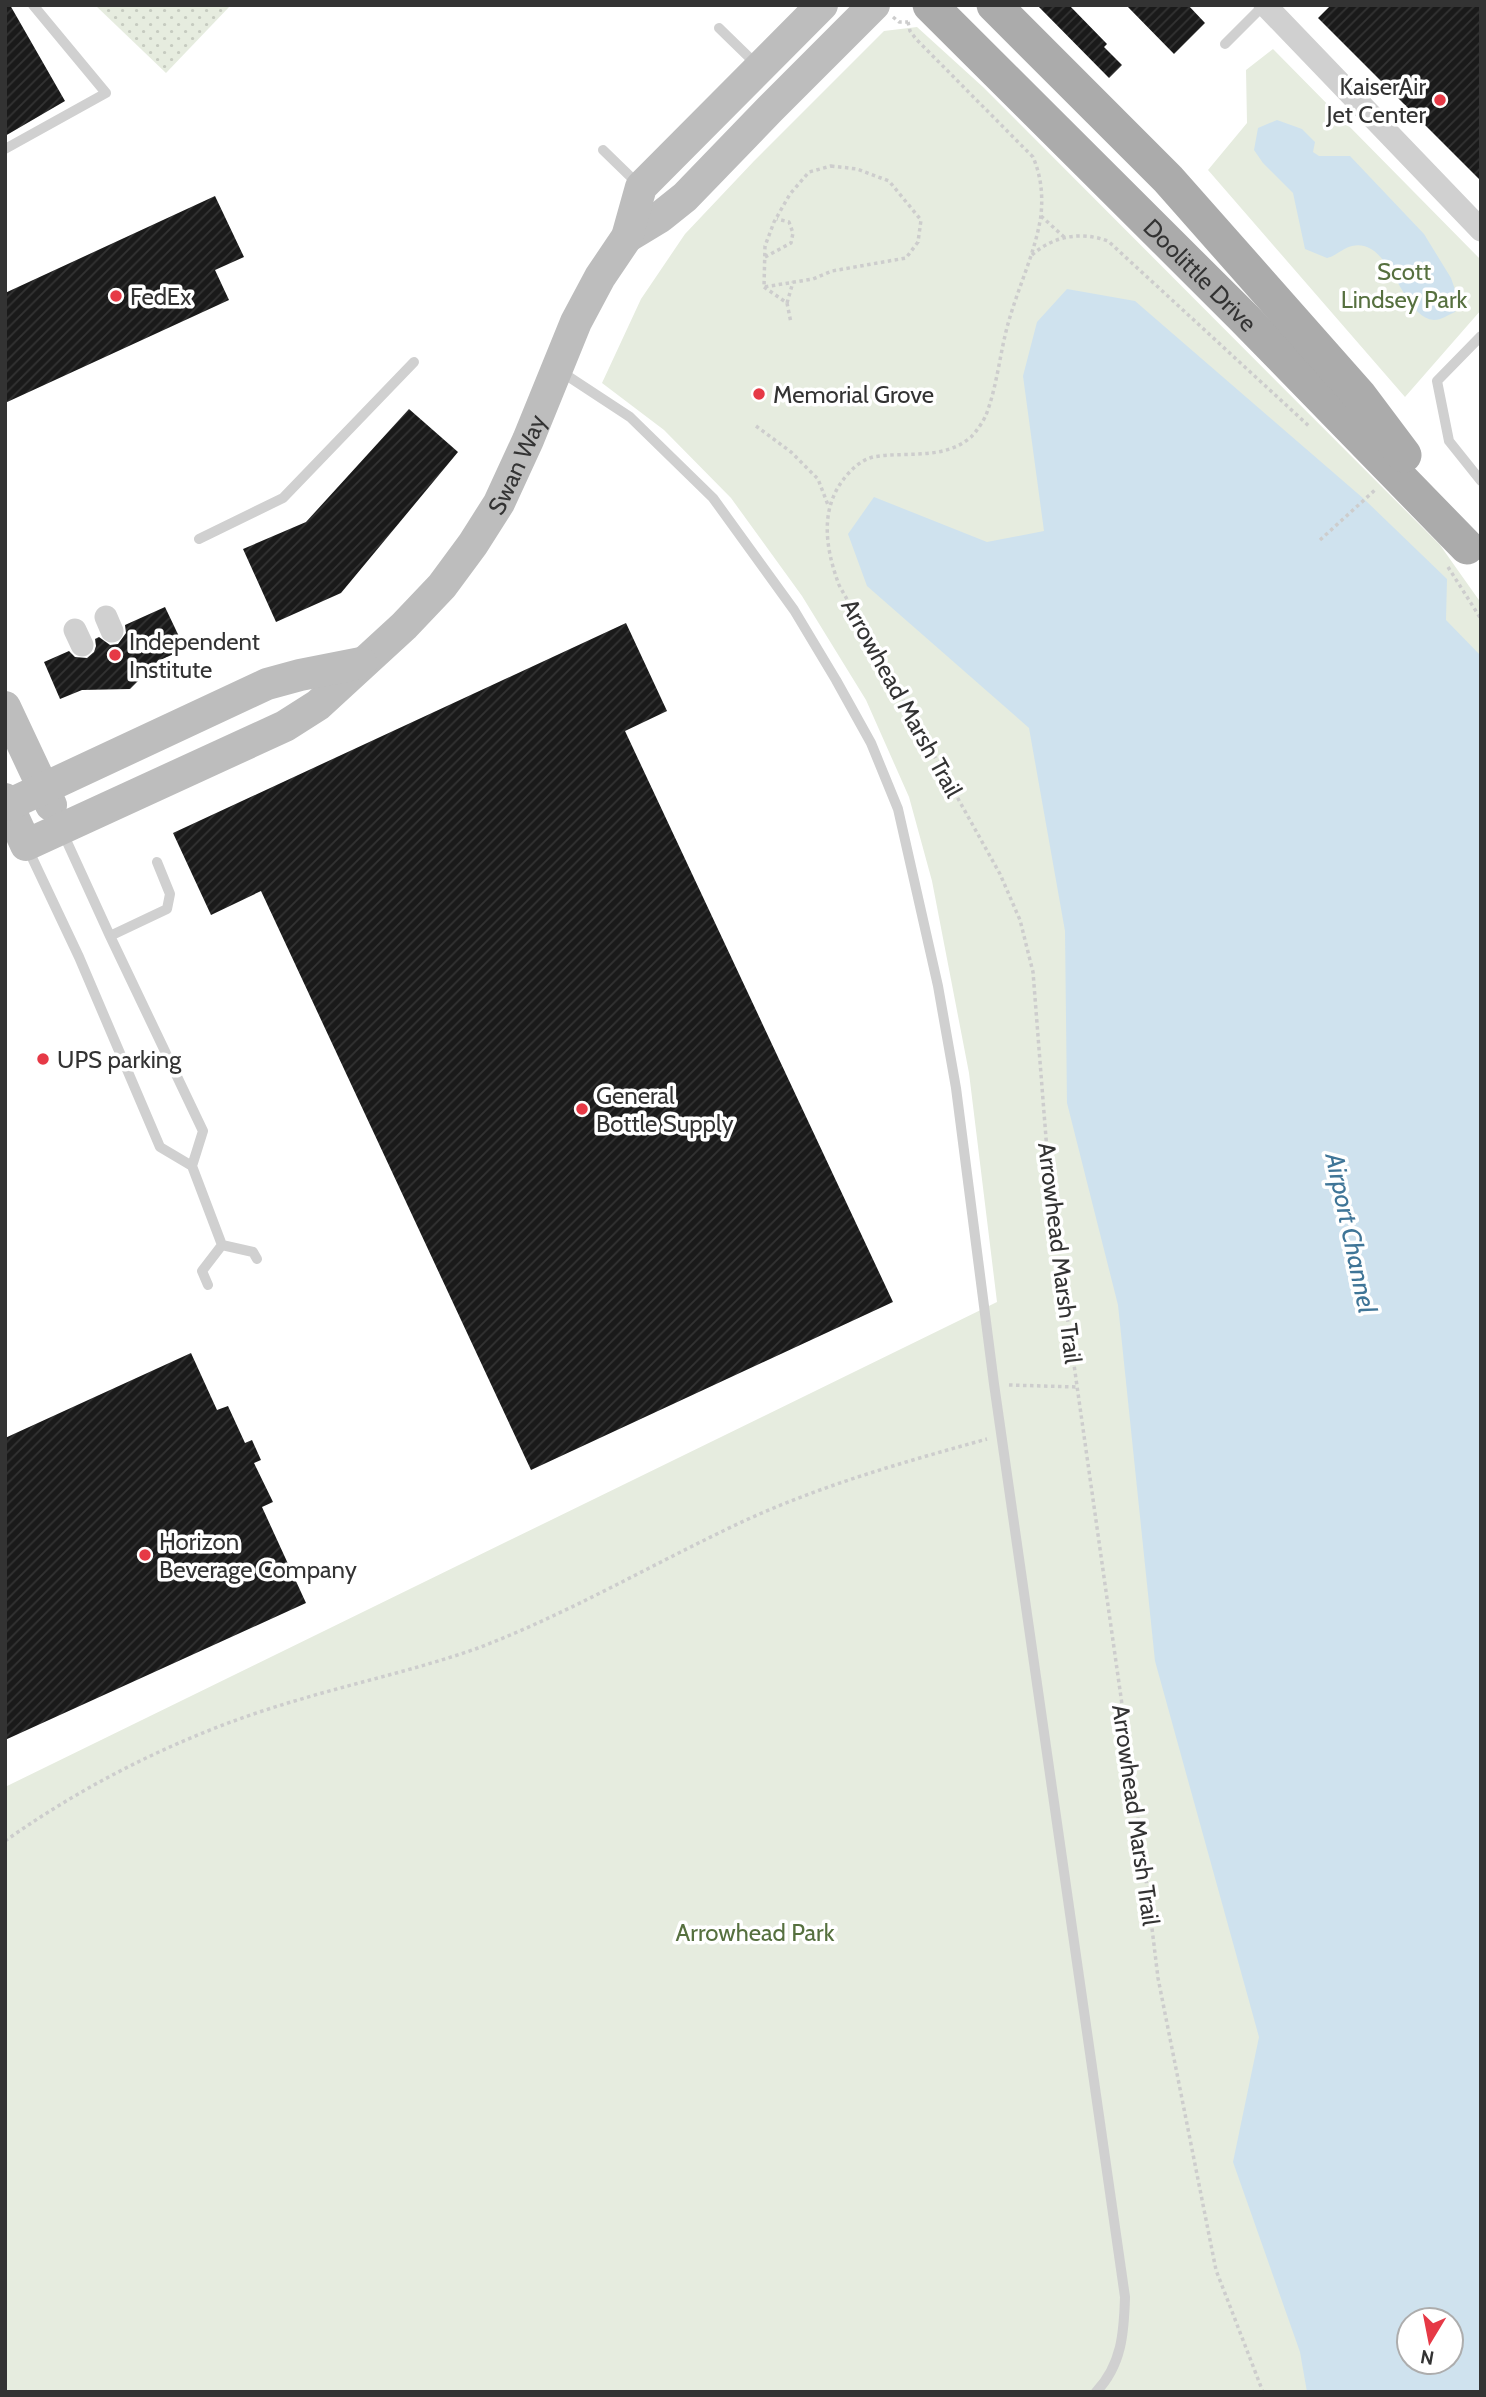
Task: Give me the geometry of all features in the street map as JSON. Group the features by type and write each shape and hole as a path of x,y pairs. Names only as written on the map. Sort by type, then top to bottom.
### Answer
{"main road":[{"name":"Swan Way","path":"26,845 285,726 318,705 404,626 442,586 499,503 558,370 576,322 600,277 627,237 641,187 822,5"},
{"name":"Swan Way","path":"627,237 660,217 685,197 874,5"},
{"name":"Doolittle Drive","path":"994,5 1168,180 1359,395 1408,459 1459,560"},
{"name":"Doolittle Drive","path":"919,13 1243,317 1459,560"},
{"path":"26,845 7,802 267,684 300,674 361,663"},
{"path":"5,707 61,828"}],"street":[{"path":"1264,5 1481,230"}],"lane":[{"path":"5,149 106,93 33,5"},
{"path":"1225,44 1264,5"},
{"path":"719,28 760,68"},
{"path":"603,150 641,187"},
{"path":"1481,336 1437,381 1449,441 1481,481"},
{"path":"199,539 283,498 414,362"},
{"path":"558,370 630,417 713,498 794,610 871,743 898,809 938,986 956,1088 994,1384 1125,2297 1124,2332 1117,2362 1096,2392"},
{"path":"61,828 203,1131 192,1166 222,1245"},
{"path":"26,845 79,957 160,1147 192,1166"},
{"path":"110,936 167,909 170,894 157,862"},
{"path":"222,1245 253,1252 257,1259"},
{"path":"208,1285 202,1272 222,1245"}],"path":[{"path":"828,505 854,466 870,458 925,455 950,449 970,437 985,418 1011,313 1031,257 1041,216 1041,182 1033,157 916,39 919,13"},
{"path":"831,166 857,169 889,181 921,220 918,242 906,258 764,287 765,246 776,218 790,194 809,172 831,166"},
{"path":"1041,216 1064,237"},
{"path":"765,257 791,243 793,233 789,222 776,218"},
{"path":"1031,257 1040,248 1064,237 1089,236 1108,242 1320,436"},
{"path":"791,323 786,303 793,281"},
{"path":"764,287 786,303"},
{"path":"757,426 791,452 818,479 828,505"},
{"path":"1320,540 1375,490 1367,481"},
{"name":"Arrowhead Marsh Trail","path":"828,505 826,530 839,585 993,862 1020,920 1033,972 1051,1202 1142,1846 1158,1978 1216,2270 1263,2392"},
{"path":"1459,560 1481,619"},
{"path":"994,1384 1077,1387"},
{"path":"5,1841 83,1790 157,1753 234,1721 476,1648 561,1614 745,1521 816,1491 895,1464 1002,1434"}],"green space":[{"path":"95,5 231,5 166,73"},
{"name":"Arrowhead Park","path":"917,27 983,87 1440,545 1481,603 1481,2392 5,2392 5,1787 997,1302 969,1073 932,881 909,797 866,700 802,596 731,498 664,430 602,383 641,299 685,234 884,31"},
{"name":"Scott Lindsey Park","path":"1273,49 1481,260 1481,310 1405,397 1208,170 1247,123 1246,70"}],"water":[{"path":"1277,120 1302,129 1315,142 1313,152 1319,156 1350,156 1424,234 1451,278 1459,301 1455,312 1437,320 1423,316 1413,306 1387,265 1377,253 1366,247 1352,246 1327,258 1305,249 1293,193 1254,150 1258,128"},
{"name":"Airport Channel","path":"1067,289 1135,301 1364,499 1447,579 1446,620 1481,656 1481,2392 1307,2392 1300,2352 1233,2162 1259,2037 1155,1661 1118,1305 1067,1103 1065,931 1029,728 867,586 848,534 874,497 987,542 1044,531 1023,376 1037,322"}],"building":[{"path":"5,5 10,5 65,101 5,136"},
{"path":"1037,5 1069,5 1107,44 1104,47 1122,65 1109,78"},
{"path":"1126,5 1188,5 1205,23 1174,54"},
{"name":"KaiserAir Jet Center","path":"1331,5 1481,5 1481,181 1318,18"},
{"name":"FedEx","path":"215,196 244,257 215,270 229,300 5,403 5,293"},
{"path":"409,409 458,452 341,593 276,622 243,549 306,522"},
{"name":"Independent Institute","path":"165,607 185,649 158,661 130,689 82,690 60,699 44,662 69,651 75,657 87,658 94,652 95,639 99,637 110,645 118,644 126,633 125,625"},
{"name":"General Bottle Supply","path":"626,623 667,711 625,731 893,1302 531,1470 261,891 211,915 173,833"},
{"name":"Horizon Beverage Company","path":"191,1353 217,1410 228,1406 245,1443 252,1440 261,1460 254,1463 273,1502 262,1507 306,1603 5,1740 5,1438"}],"place":[{"name":"KaiserAir Jet Center","path":"1440,100"},
{"name":"FedEx","path":"116,296"},
{"name":"Memorial Grove","path":"759,394"},
{"name":"Independent Institute","path":"115,655"},
{"name":"UPS parking","path":"43,1059"},
{"name":"General Bottle Supply","path":"582,1109"},
{"name":"Horizon Beverage Company","path":"145,1555"}]}
